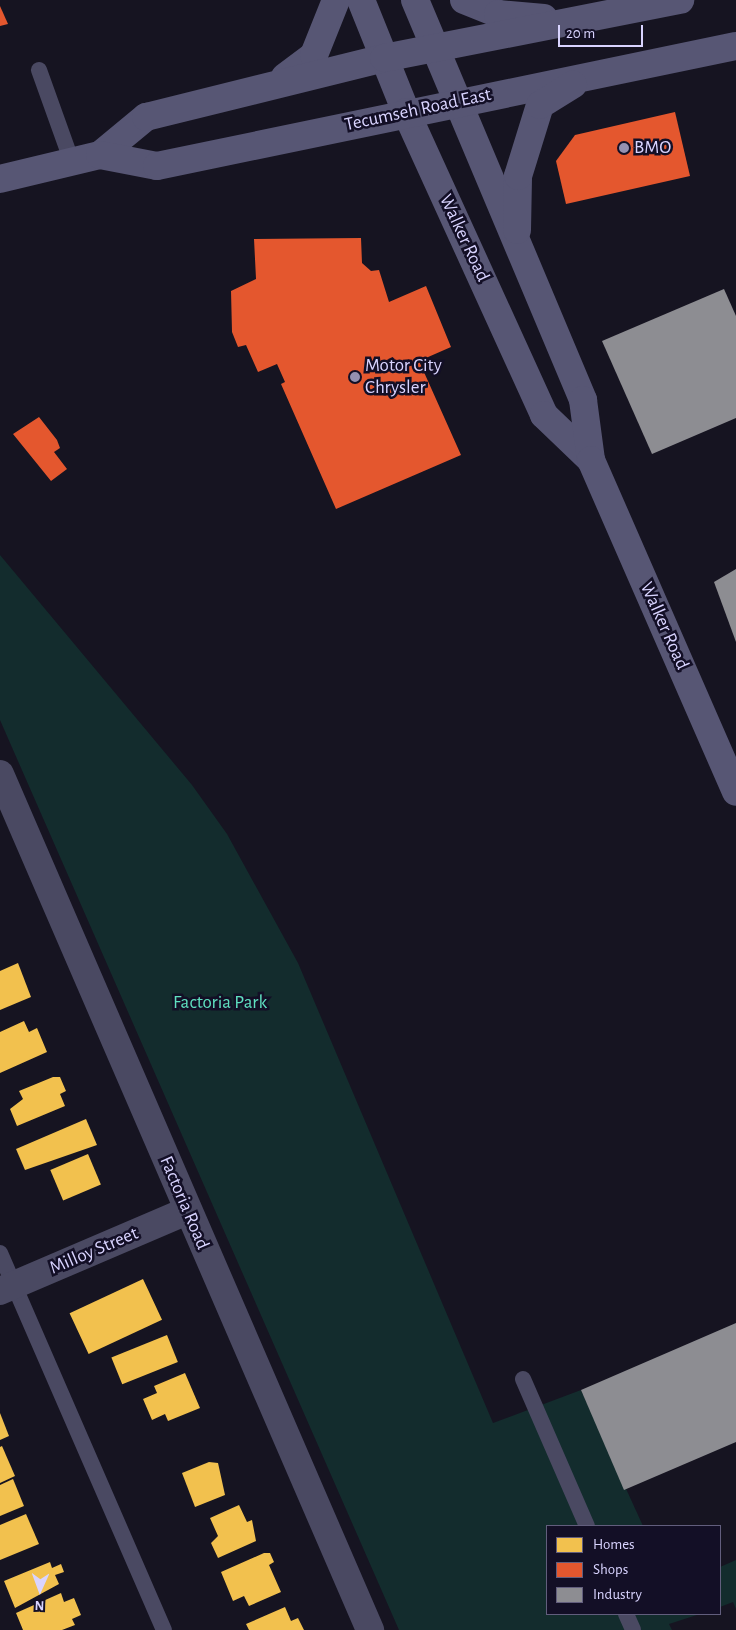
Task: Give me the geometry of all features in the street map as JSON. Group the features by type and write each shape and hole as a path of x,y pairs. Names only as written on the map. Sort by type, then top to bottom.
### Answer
{"main road":[{"path":"275,84 314,55 336,0"},
{"name":"Walker Road","path":"361,0 406,112 544,415 591,460"},
{"name":"Walker Road","path":"415,0 517,238 583,400 591,460 736,792"},
{"path":"464,0 498,14 577,22"},
{"name":"Tecumseh Road East","path":"100,156 146,117 275,84 434,47 577,22 680,0"},
{"name":"Tecumseh Road East","path":"0,179 100,156 157,166 406,112 736,46"},
{"path":"517,238 518,176 540,106 582,77"}],"street":[{"name":"Factoria Road","path":"0,774 187,1211 370,1630"},
{"name":"Milloy Street","path":"7,1288 187,1211"}],"lane":[{"path":"39,70 72,162"},
{"path":"0,1253 7,1288 164,1630"},
{"path":"523,1379 587,1525"},
{"path":"626,1615 633,1630"}],"green space":[{"name":"Factoria Park","path":"0,555 192,785 227,834 298,963 493,1423 581,1390 643,1525 546,1525 546,1615 697,1615 669,1624 672,1630 399,1630 0,720"},
{"path":"736,1560 736,1609 733,1602 721,1607 721,1567"}],"building: Homes":[{"path":"18,963 31,997 0,1010 0,971"},
{"path":"24,1021 29,1032 37,1028 47,1052 0,1073 0,1032"},
{"path":"53,1077 60,1077 66,1091 60,1094 65,1106 17,1126 10,1109 23,1099 19,1091"},
{"path":"86,1119 97,1145 25,1170 16,1149"},
{"path":"88,1154 101,1184 63,1200 50,1170"},
{"path":"143,1279 162,1320 89,1354 70,1313"},
{"path":"167,1335 178,1362 122,1384 111,1357"},
{"path":"185,1373 200,1408 168,1421 165,1414 152,1420 143,1399 157,1393 154,1386"},
{"path":"0,1413 9,1436 0,1440"},
{"path":"2,1446 15,1476 0,1483 0,1447"},
{"path":"209,1462 218,1463 225,1495 195,1507 182,1473"},
{"path":"13,1479 24,1506 0,1516 0,1485"},
{"path":"239,1505 247,1522 252,1520 256,1541 218,1558 211,1543 218,1536 210,1518"},
{"path":"26,1514 39,1544 0,1560 0,1525"},
{"path":"264,1553 270,1553 274,1562 269,1565 281,1592 249,1606 244,1596 233,1601 221,1572"},
{"path":"50,1562 52,1568 61,1564 64,1572 55,1575 59,1584 15,1608 4,1581"},
{"path":"61,1593 64,1602 74,1598 81,1615 72,1619 75,1625 62,1630 23,1630 16,1613"},
{"path":"285,1607 291,1621 298,1618 304,1630 249,1630 246,1624"}],"building: Shops":[{"path":"0,6 8,24 0,26"},
{"name":"BMO","path":"675,112 690,176 566,204 556,161 575,135"},
{"name":"Motor City Chrysler","path":"361,238 362,263 371,271 379,270 389,302 426,286 451,347 419,361 461,455 336,509 281,384 285,382 277,364 258,372 246,345 238,347 232,332 231,291 256,279 254,239"},
{"path":"39,417 57,440 60,448 54,452 67,469 51,481 13,434"}],"building: Industry":[{"path":"724,289 736,316 736,418 652,454 602,341"},
{"path":"736,569 736,642 714,582"},
{"path":"736,1323 736,1442 624,1490 581,1390"}],"place":[{"name":"BMO","path":"624,148"},
{"name":"Motor City Chrysler","path":"355,377"}]}
